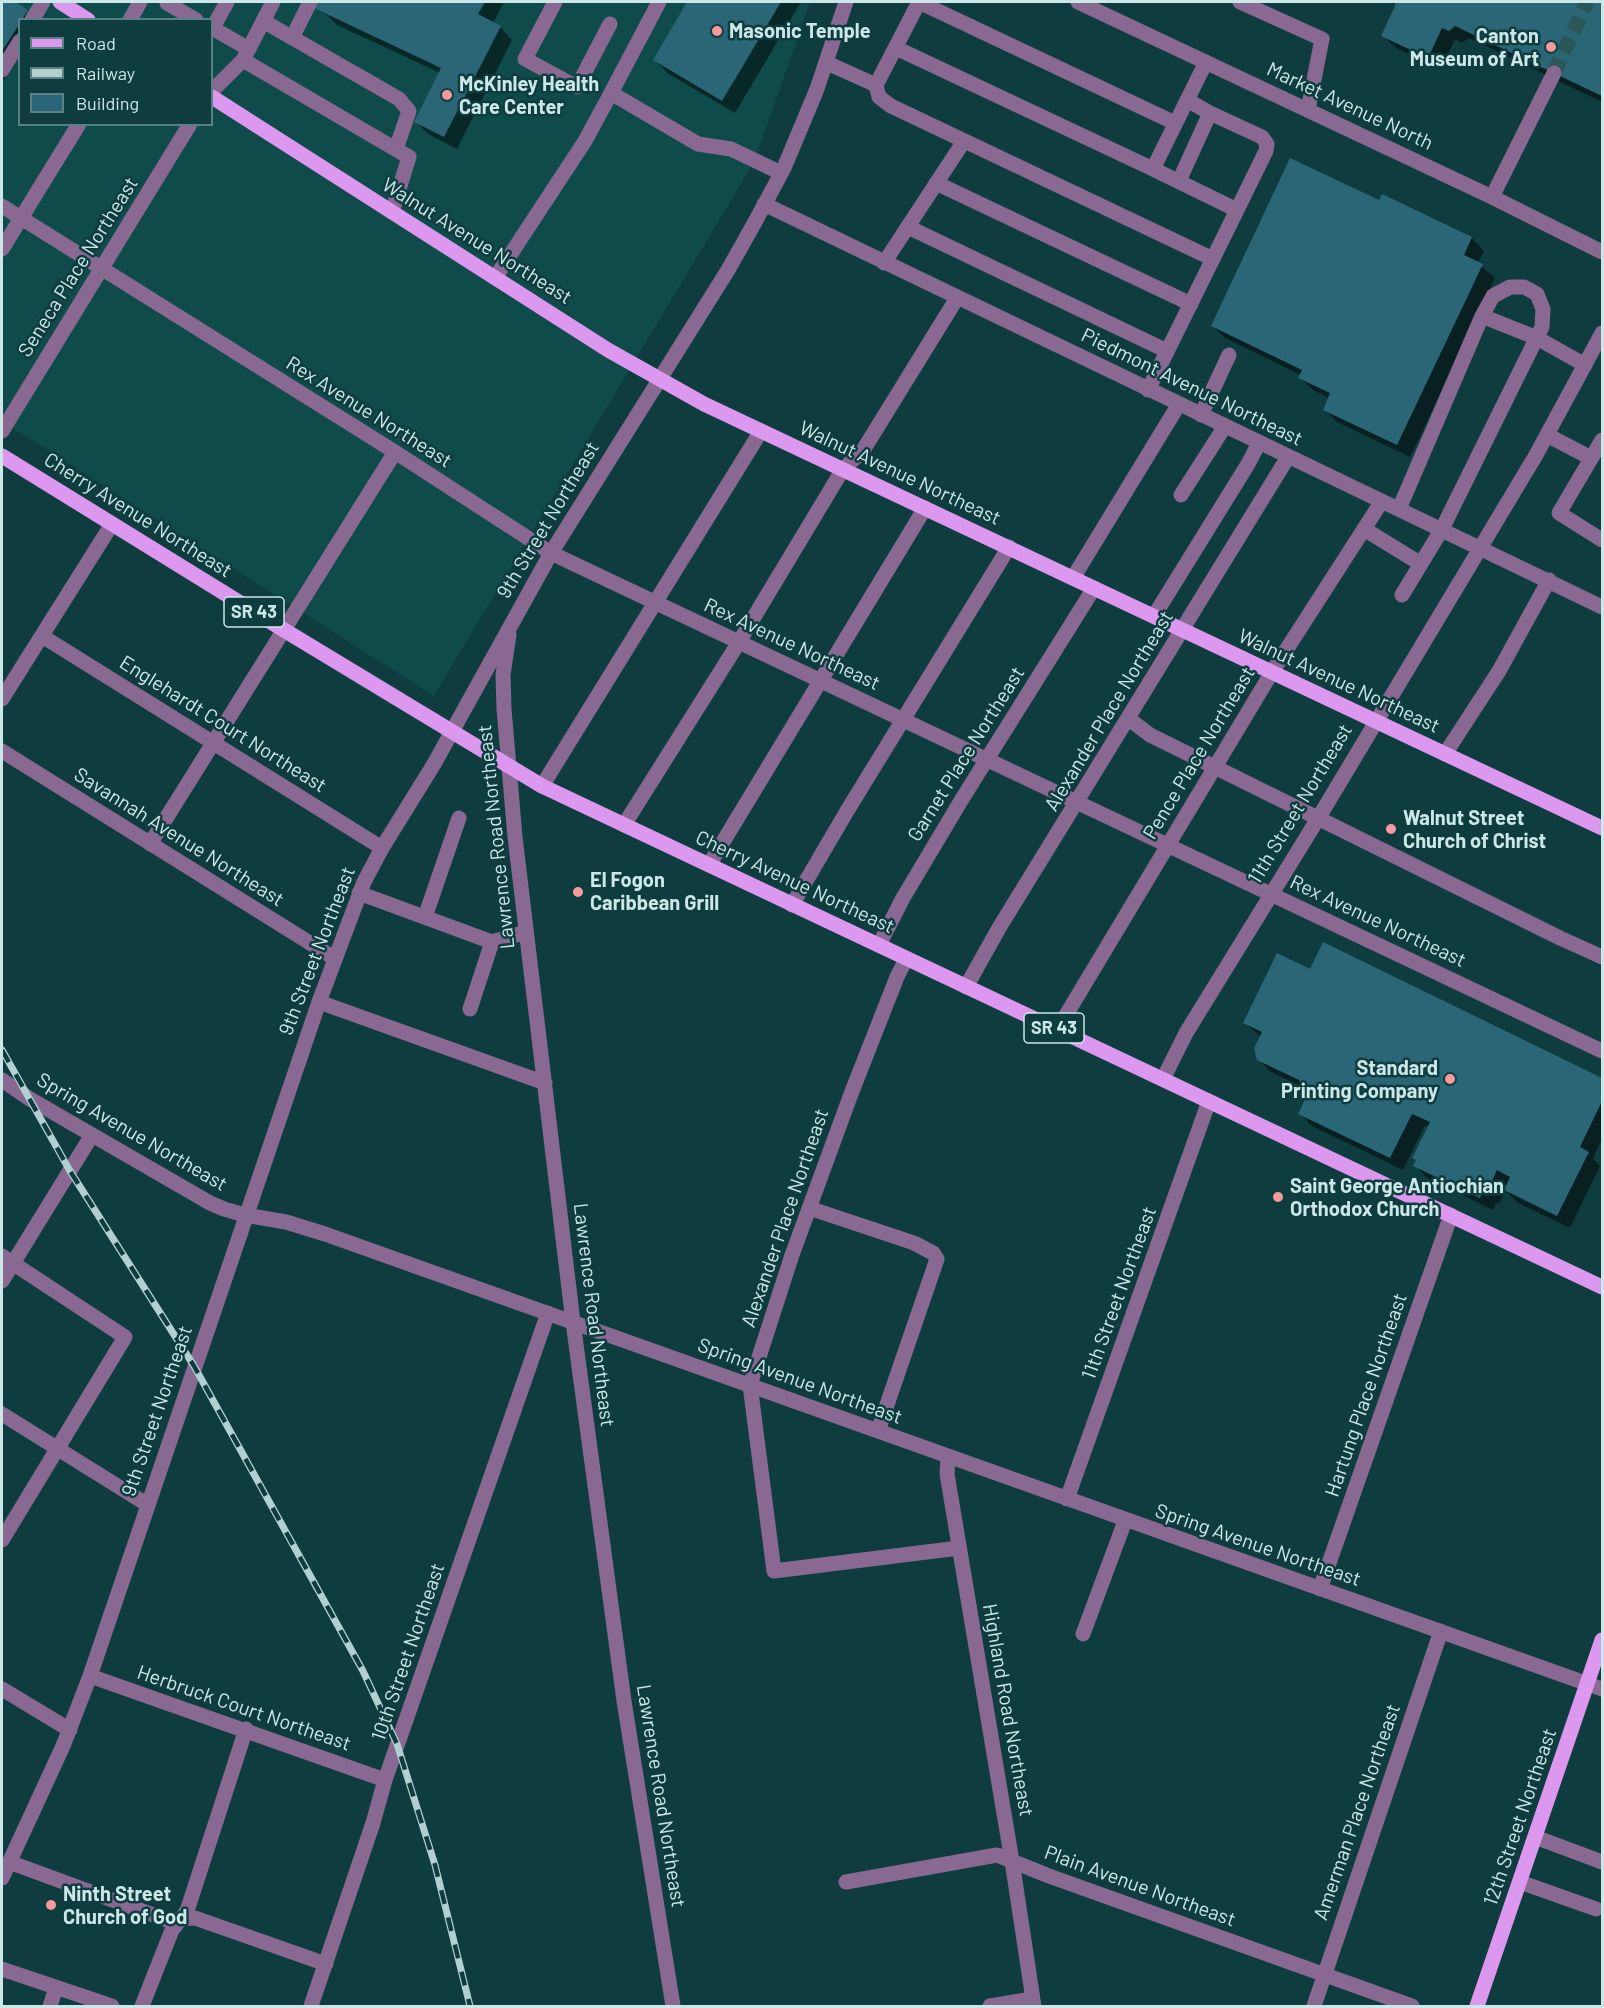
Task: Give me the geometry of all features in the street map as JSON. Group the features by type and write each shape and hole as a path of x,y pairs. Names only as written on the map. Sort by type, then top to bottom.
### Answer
{"main road":[{"path":"60,2 85,18"},
{"name":"Walnut Avenue Northeast","path":"213,98 495,278 659,380 704,404 1602,828"},
{"name":"Cherry Avenue Northeast","path":"2,456 542,786 1602,1287"},
{"name":"12th Street Northeast","path":"1477,2007 1602,1640"}],"street":[{"path":"33,18 43,2"},
{"path":"131,18 140,2"},
{"path":"168,2 193,18"},
{"path":"213,26 227,2"},
{"path":"213,91 246,55 273,2"},
{"path":"292,38 310,2"},
{"path":"555,2 525,59 577,87 610,24"},
{"path":"495,278 585,141 659,2"},
{"name":"9th Street Northeast","path":"2,1878 70,1730 90,1676 245,1215 334,958 359,893 382,848 451,732 551,553 728,270 781,173 827,63 846,2"},
{"path":"1175,123 919,2 876,85 879,97 891,106 1213,259"},
{"name":"Market Avenue North","path":"1078,2 1492,197 1602,252"},
{"path":"1240,2 1322,39 1308,110"},
{"path":"263,21 399,99 409,111 396,149"},
{"path":"213,29 246,55 409,157 392,212"},
{"path":"2,70 18,44"},
{"path":"896,48 1237,210"},
{"path":"1153,169 1206,62"},
{"path":"827,63 876,85"},
{"path":"1492,197 1554,73"},
{"path":"611,93 698,144 731,149 781,173"},
{"path":"1148,390 1266,151 1266,144 1262,138 1187,100"},
{"path":"1179,181 1210,113"},
{"path":"2,249 78,126"},
{"name":"Seneca Place Northeast","path":"2,431 189,126"},
{"path":"884,263 964,141"},
{"path":"936,183 1191,304"},
{"name":"Piedmont Avenue Northeast","path":"764,204 1602,607"},
{"name":"Rex Avenue Northeast","path":"2,206 395,452 551,553 1602,1051"},
{"path":"908,227 1167,351"},
{"path":"1399,509 1482,316 1493,296 1510,287 1524,287 1537,294 1544,309 1542,327 1442,530 1402,595"},
{"path":"624,825 843,470 862,452 957,298"},
{"path":"1482,316 1537,338 1585,364"},
{"name":"11th Street Northeast","path":"1162,1079 1186,1033 1270,893 1319,817 1547,435 1602,333"},
{"path":"1201,415 1229,355"},
{"path":"1073,578 1179,404"},
{"path":"1181,495 1225,426"},
{"path":"542,786 761,431"},
{"path":"1547,435 1591,458"},
{"path":"1602,440 1559,513 1602,540"},
{"path":"1154,616 1259,443"},
{"path":"150,844 395,452"},
{"name":"Alexander Place Northeast","path":"966,987 999,928 1288,457"},
{"name":"Pence Place Northeast","path":"1057,1030 1272,672 1382,501"},
{"path":"709,865 925,508"},
{"path":"2,699 112,524"},
{"path":"1364,529 1421,564"},
{"path":"792,905 1009,547"},
{"path":"1445,754 1499,671 1549,580"},
{"name":"Garnet Place Northeast","path":"879,945 903,898 1094,588"},
{"name":"Lawrence Road Northeast","path":"510,626 503,675 508,766 526,932 573,1322 624,1701 674,2007"},
{"name":"Englehardt Court Northeast","path":"42,636 382,848"},
{"path":"1129,719 1150,735 1602,957"},
{"name":"Savannah Avenue Northeast","path":"2,751 334,958"},
{"path":"424,917 459,818"},
{"path":"359,893 492,942 526,932"},
{"path":"470,1009 492,942"},
{"name":"Alexander Place Northeast","path":"906,959 851,1094 809,1208 750,1385 774,1571 958,1548"},
{"path":"319,1002 544,1083"},
{"name":"Spring Avenue Northeast","path":"2,1080 30,1099 210,1203 245,1215 286,1222 315,1231 1602,1689"},
{"name":"11th Street Northeast","path":"1067,1499 1209,1101"},
{"path":"2,1281 7,1260 93,1135"},
{"path":"809,1208 914,1243 933,1253 937,1259 878,1431"},
{"name":"Hartung Place Northeast","path":"1320,1589 1451,1215"},
{"path":"2,1540 125,1337 7,1260"},
{"name":"10th Street Northeast","path":"311,2007 373,1823 385,1780 548,1313"},
{"path":"2,1414 147,1504"},
{"name":"Highland Road Northeast","path":"948,1457 947,1474 958,1548 1012,1861 1033,2003"},
{"path":"1083,1634 1125,1521"},
{"name":"Amerman Place Northeast","path":"1314,2007 1441,1631"},
{"name":"Herbruck Court Northeast","path":"90,1676 385,1780"},
{"path":"2,1689 70,1730"},
{"path":"142,2007 172,1929 187,1911 246,1730"},
{"path":"1535,1837 1602,1862"},
{"name":"Plain Avenue Northeast","path":"846,1882 997,1856 1412,2007"},
{"path":"9,1862 167,1920 195,1918 326,1964"},
{"path":"1520,1882 1596,1909"},
{"path":"2,1969 112,2007"},
{"path":"50,2007 56,1988"},
{"path":"990,2007 1033,2003"}],"shaded area":[{"path":"2,2 810,2 754,162 434,696 2,421"}],"building":[{"path":"2,2 15,2 28,10 23,18 18,18 18,26 2,51"},
{"name":"McKinley Health Care Center","path":"301,2 485,2 478,14 501,26 444,137 414,122 441,68"},
{"name":"Masonic Temple","path":"687,2 781,2 722,101 653,60"},
{"name":"Canton Museum of Art","path":"1395,2 1602,2 1602,96 1455,26 1449,31 1442,28 1428,58 1381,36"},
{"path":"1290,158 1379,200 1382,194 1472,237 1464,255 1483,264 1397,445 1323,410 1330,393 1298,378 1302,370 1211,326"},
{"name":"Standard Printing Company","path":"1323,942 1602,1078 1602,1101 1580,1147 1589,1152 1557,1216 1504,1190 1510,1177 1497,1170 1487,1192 1483,1191 1480,1198 1413,1166 1416,1160 1412,1158 1430,1122 1412,1114 1390,1158 1298,1114 1309,1091 1302,1087 1299,1080 1257,1060 1254,1048 1262,1032 1243,1023 1277,953 1310,969"}],"tunnel":[{"path":"1554,73 1587,2"}],"railway":[{"path":"2,1050 70,1171 194,1366 363,1671 397,1744 435,1865 470,2006"}],"place":[{"name":"Masonic Temple","path":"717,31"},
{"name":"Canton Museum of Art","path":"1551,47"},
{"name":"McKinley Health Care Center","path":"447,95"},
{"name":"Walnut Street Church of Christ","path":"1391,829"},
{"name":"El Fogon Caribbean Grill","path":"578,892"},
{"name":"Standard Printing Company","path":"1450,1079"},
{"name":"Saint George Antiochian Orthodox Church","path":"1278,1197"},
{"name":"Ninth Street Church of God","path":"51,1905"}]}
